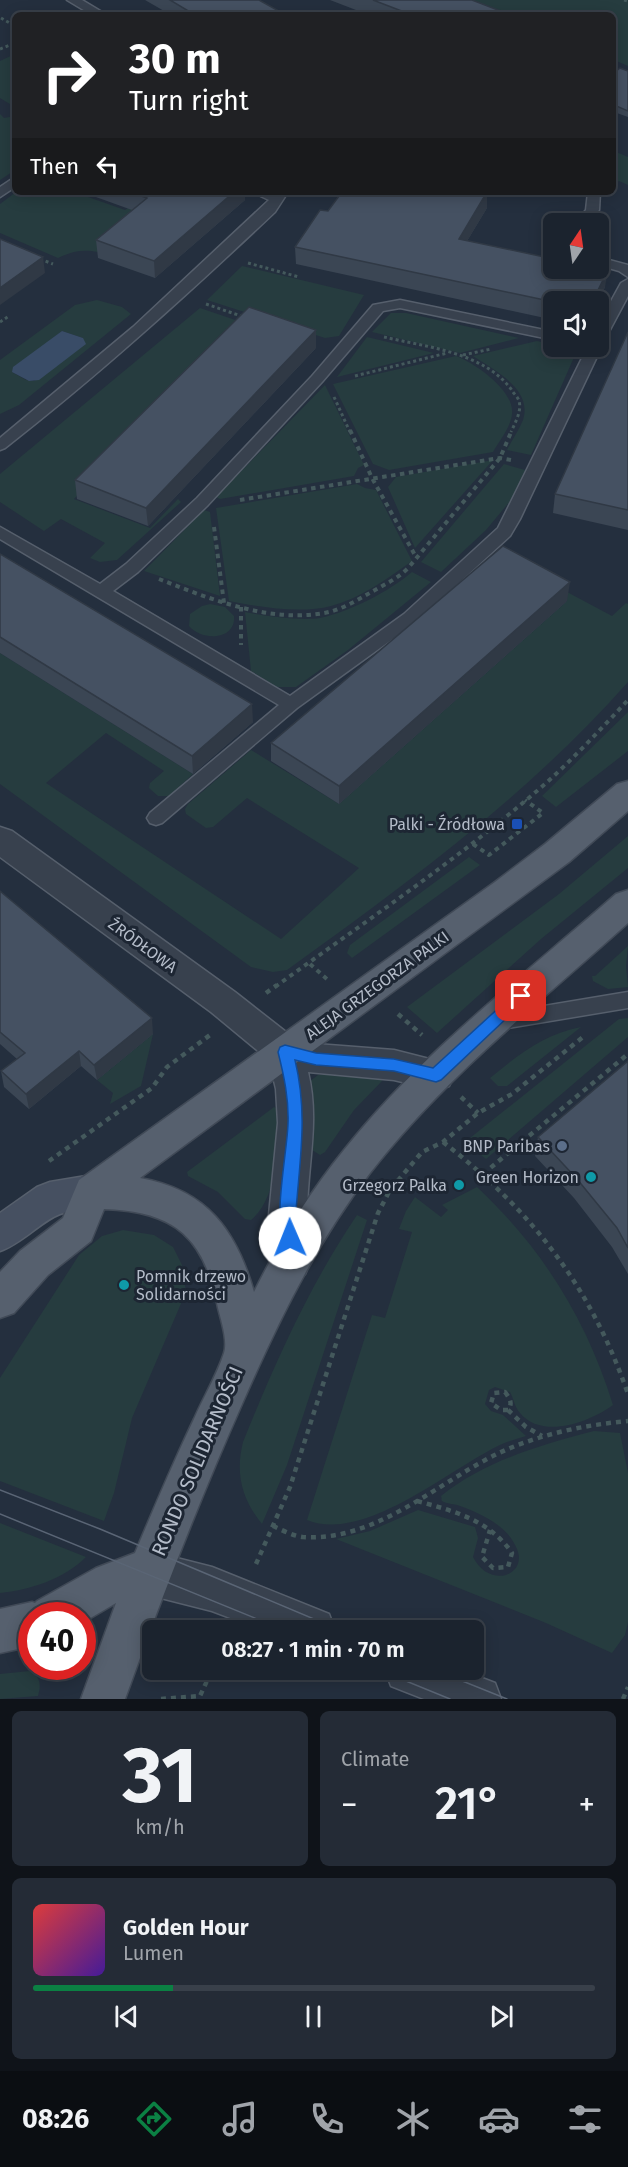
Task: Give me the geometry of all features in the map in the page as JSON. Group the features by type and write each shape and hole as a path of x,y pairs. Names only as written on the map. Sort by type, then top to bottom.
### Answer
{"main road":[{"name":"ALEJA GRZEGORZA PALKI","path":"92,1192 524,878 628,793"},
{"path":"245,1350 291,1262 334,1193 362,1155 410,1101 449,1087 491,1023 628,903"},
{"path":"0,1300 34,1263 76,1229 92,1192"},
{"path":"0,1234 50,1199 92,1192 146,1196 181,1208 196,1219 213,1241 228,1270 239,1306 245,1350"},
{"name":"RONDO SOLIDARNOŚCI","path":"78,1602 120,1579 135,1574 149,1574 245,1350"},
{"path":"103,1699 149,1574"},
{"path":"0,1631 18,1627"}],"street":[{"name":"ŹRÓDŁOWA","path":"0,840 223,1002 285,1052"},
{"path":"291,1262 288,1215 296,1123 294,1089 285,1052 316,1059 394,1065 449,1087"},
{"path":"149,1574 167,1576 208,1588 288,1620"},
{"path":"432,1680 479,1699"}],"lane":[{"path":"73,0 95,12"},
{"path":"0,445 100,366 153,319 280,195"},
{"path":"591,213 596,203 595,195"},
{"path":"609,264 624,268 628,273"},
{"path":"609,318 628,283"},
{"path":"101,592 207,503 322,381 358,331 378,308 400,304 543,334"},
{"path":"156,818 291,704 410,618 504,532 590,357"},
{"path":"0,532 291,704"},
{"path":"491,1023 628,1000"}],"path":[{"path":"624,0 628,1"},
{"path":"32,255 53,264"},
{"path":"247,263 299,277"},
{"path":"205,304 249,319"},
{"path":"0,322 9,316"},
{"path":"132,568 202,597 224,603 289,613 325,612 359,599 412,567 416,556 500,458 516,424 519,400 507,384 484,367 463,356 358,331"},
{"path":"416,556 372,478 322,381 449,353"},
{"path":"224,603 207,503 500,458 537,468"},
{"path":"273,988 473,843 584,747 628,700"},
{"path":"473,843 489,855 543,813 525,800"},
{"path":"309,964 325,978"},
{"path":"398,1014 426,1039"},
{"path":"592,1029 512,1094 478,1113 443,1142 422,1152 390,1190 378,1213 290,1486 272,1529 300,1537 325,1535 369,1524 416,1501 499,1453 543,1436 592,1424 628,1421"},
{"path":"47,1163 152,1088 167,1067 188,1051"},
{"path":"483,1174 628,1054"},
{"path":"449,1087 478,1113"},
{"path":"443,1142 483,1174 516,1205 549,1243 580,1289 606,1337 627,1386 628,1394"},
{"path":"508,1410 511,1406 509,1396 505,1392 494,1393 491,1403 501,1410 508,1410 526,1427 543,1436"},
{"path":"416,1501 457,1512 490,1530 507,1544 512,1553 508,1567 500,1570 492,1569 482,1557 490,1530"},
{"path":"161,1699 200,1697 208,1680"},
{"path":"623,1699 628,1687"}],"green space":[{"path":"458,0 628,0 628,66 616,61 616,12 488,12"},
{"path":"12,55 12,105 0,98 0,61"},
{"path":"0,114 4,118 12,117 12,172 0,180"},
{"path":"616,152 628,157 628,185 619,181 616,183"},
{"path":"12,195 82,195 125,210 131,206 149,211 98,252 78,251 58,258 0,233 0,204"},
{"path":"242,266 364,295 339,336 325,338 207,300"},
{"path":"97,300 122,307 131,314 19,405 0,414 0,360 75,305","holes":["62,331 83,338 34,381 26,380 12,372"]},
{"path":"200,308 247,324 74,499 150,528 178,499 181,502 117,560 100,562 90,558 105,543 61,519 44,531 0,502 0,474"},
{"path":"391,313 406,313 519,338 460,353 372,332"},
{"path":"367,337 434,353 337,377"},
{"path":"537,341 543,342 543,357 574,357 531,455 507,450 520,428 525,409 517,390 501,374 473,356"},
{"path":"456,356 483,371 501,387 511,405 512,414 509,424 493,452 389,470 373,464 333,384"},
{"path":"325,385 364,465 358,468 354,476 220,499 216,497"},
{"path":"493,460 415,548 388,487 396,477"},
{"path":"504,464 525,470 511,500 486,530 441,572 421,562"},
{"path":"357,484 376,490 412,561 363,593 331,606 293,610 229,601 216,508"},
{"path":"204,510 210,512 220,596 144,571"},
{"path":"496,554 612,616 626,603 628,604 628,682 549,763 508,800 422,870 287,970 273,972 251,967 0,784 0,653 193,774 169,796 158,796 149,788 150,783 164,771 106,733 46,783 281,939 359,868 247,798 213,827 206,828 186,814 185,809 251,750 339,804 567,601"},
{"path":"412,572 431,582 348,650 296,687 277,687 251,671 245,612 293,618 320,618 369,600"},
{"path":"210,604 225,607 234,616 230,630 224,634 209,636 194,631 189,626 190,614"},
{"path":"628,712 628,751 556,807 542,796"},
{"path":"628,836 628,868 541,939 437,1033 407,1007 559,894"},
{"path":"469,857 480,865 352,958 347,953 350,945"},
{"path":"628,946 626,966 628,987 608,989 593,981 592,976 595,976"},
{"path":"628,1018 628,1037 486,1159 465,1142 619,1019"},
{"path":"581,1027 507,1086 498,1086 490,1078 543,1040"},
{"path":"153,1034 141,1086 110,1104 113,1093 97,1080"},
{"path":"379,1074 382,1081 354,1110 325,1152 320,1155 312,1150 309,1082 318,1075"},
{"path":"274,1107 280,1110 272,1184 260,1210 251,1220 245,1219 218,1192 188,1176 187,1172"},
{"path":"477,1187 522,1235 560,1287 590,1344 613,1405 592,1417 566,1426 541,1426 529,1421 520,1413 510,1392 495,1387 489,1390 485,1404 491,1411 503,1415 526,1436 496,1447 378,1514 353,1522 329,1524 307,1520 372,1315 385,1318 412,1232 399,1229 406,1211 415,1197 441,1217 448,1210 442,1205"},
{"path":"357,1215 367,1220 287,1465 262,1524 249,1505 242,1486 240,1465 243,1442 308,1297"},
{"path":"123,1230 154,1235 173,1247 182,1265 186,1292 132,1418 114,1493 104,1521 0,1481 0,1378 79,1255 102,1236"},
{"path":"594,1431 620,1433 628,1473 628,1622 625,1635 612,1653 546,1623 336,1539 370,1531 418,1510 475,1527 478,1538 473,1557 488,1573 497,1576 505,1575 517,1566 519,1558 513,1541 501,1527 485,1517 458,1505 446,1503 442,1501 441,1496 476,1473 495,1464 533,1448"},
{"path":"0,1523 86,1557 68,1571 46,1582 0,1593"},
{"path":"18,1672 18,1680 38,1680 40,1688 38,1696 0,1699 0,1674"}],"water":[{"path":"62,331 83,338 86,344 39,380 29,381 12,372 13,367"}],"building":[{"path":"170,0 259,0 281,12 190,12"},
{"path":"373,0 472,0 503,12 404,12"},
{"path":"620,68 628,71 628,111 616,106 616,71"},
{"path":"138,195 231,195 154,261 96,240 147,198"},
{"path":"340,195 485,195 459,239 543,257 543,279 604,279 598,291 543,291 543,300 295,247 320,210 328,211"},
{"path":"0,239 43,257 0,288"},
{"path":"249,307 316,330 146,508 75,480"},
{"path":"628,332 628,510 555,494"},
{"path":"503,546 570,582 339,786 271,743"},
{"path":"0,554 252,704 192,756 0,637"},
{"path":"0,891 152,1018 94,1065 79,1051 26,1094 1,1071 25,1053 0,1032"},
{"name":"Green Horizon","path":"628,1061 628,1248 617,1228 577,1179 538,1137"}],"tram line":[{"path":"0,1490 100,1529 316,1620"},
{"path":"0,1514 260,1620"},
{"path":"403,1680 450,1699"},
{"path":"460,1680 507,1699"}],"place":[{"name":"Palki - Źródłowa","path":"517,824"},
{"name":"BNP Paribas","path":"562,1146"},
{"name":"Green Horizon","path":"591,1177"},
{"name":"Grzegorz Palka","path":"459,1185"},
{"name":"Pomnik drzewo Solidarności","path":"124,1285"}],"route":[{"path":"290,1238 288,1215 296,1123 294,1089 285,1052 316,1059 394,1065 436,1075 521,996"}]}
